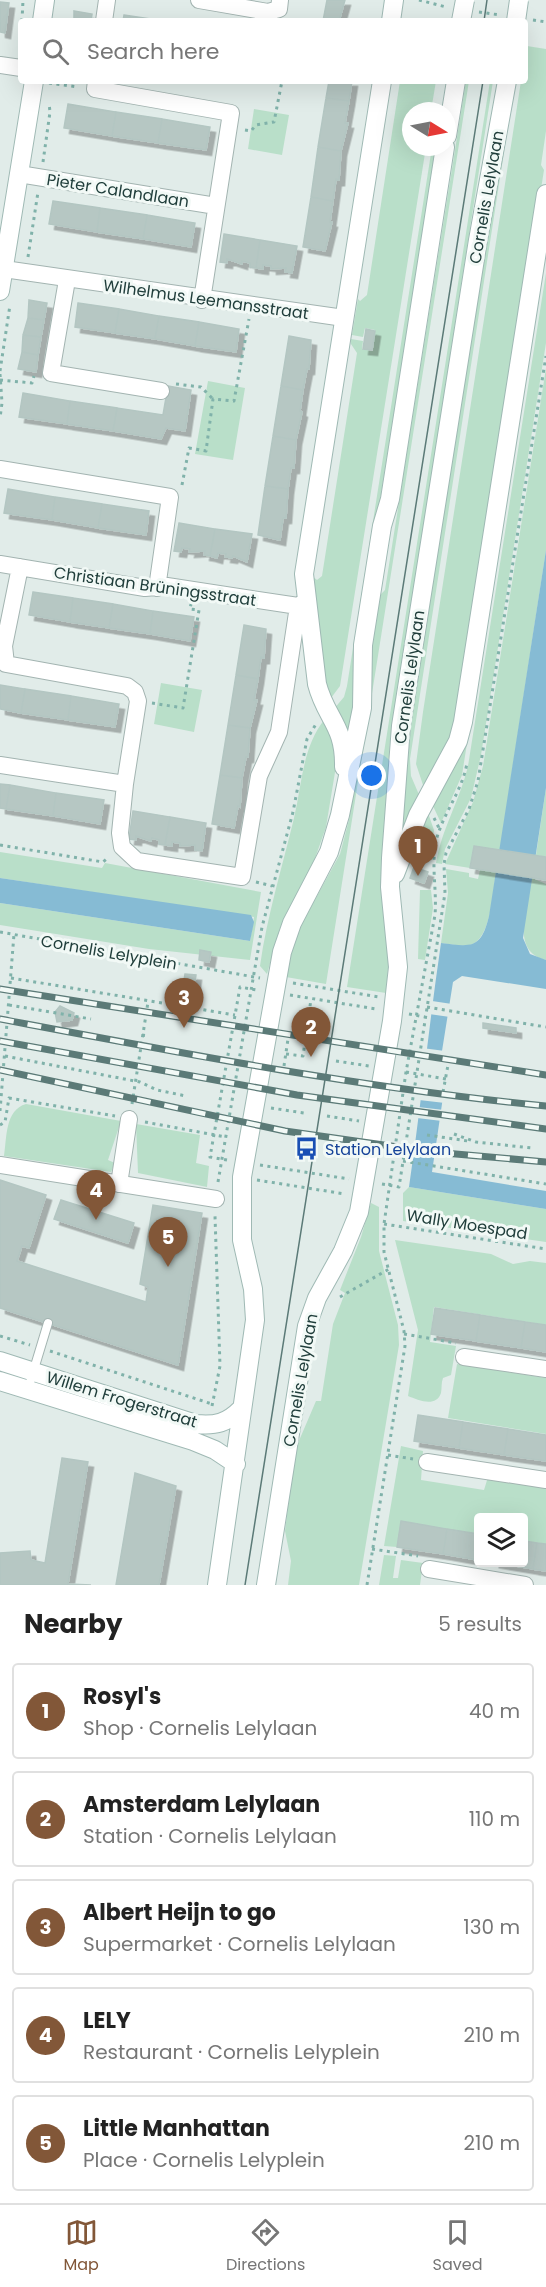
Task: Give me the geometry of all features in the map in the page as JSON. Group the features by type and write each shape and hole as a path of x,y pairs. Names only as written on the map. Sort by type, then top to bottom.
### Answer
{"main road":[{"path":"42,18 45,0"},
{"path":"391,18 394,0"},
{"path":"518,18 519,0"},
{"path":"0,291 20,174 40,84"},
{"path":"343,796 344,747 339,729 327,710 317,684 303,603 304,574 382,84"},
{"path":"453,102 456,84"},
{"name":"Cornelis Lelylaan","path":"266,1585 307,1326 317,1299 343,1251 359,1212 394,1005 398,958 390,887 393,816 401,726 478,240 506,84"},
{"path":"217,1585 255,1320 253,1289 242,1240 243,1170 275,987 288,933 329,852 354,756 362,708 363,645 382,526 390,499 444,156"},
{"path":"390,887 418,815 449,760 463,722 546,194"},
{"name":"Willem Frogerstraat","path":"0,1361 31,1381 193,1441 215,1450 236,1464"},
{"name":"Willem Frogerstraat","path":"0,1381 31,1381 196,1424 223,1423 241,1409"}],"street":[{"path":"104,18 106,0"},
{"path":"199,0 268,12 279,9 280,0"},
{"path":"0,65 18,68"},
{"path":"95,85 231,113 201,300"},
{"name":"Pieter Calandlaan","path":"20,174 216,206"},
{"name":"Wilhelmus Leemansstraat","path":"4,270 201,300 344,318"},
{"path":"67,280 51,373 161,391"},
{"path":"0,469 170,497 157,588"},
{"name":"Christiaan Brüningsstraat","path":"0,564 157,588 167,586 303,603"},
{"path":"20,567 4,646 6,664 128,686 135,693 138,701 125,784 120,833 122,847 137,861 243,877 259,776 279,732 303,603"},
{"path":"0,765 125,784"},
{"path":"119,1184 129,1119"},
{"path":"0,1165 216,1199"},
{"path":"464,1356 546,1369"},
{"path":"427,1462 546,1480"},
{"path":"429,1569 525,1585"}],"lane":[{"path":"31,1381 48,1323"}],"path":[{"path":"22,18 23,0"},
{"path":"419,0 447,7"},
{"path":"465,10 512,18"},
{"path":"528,20 546,23"},
{"path":"77,84 95,85"},
{"path":"229,127 251,131 256,125 274,122 281,84"},
{"path":"161,391 166,382 201,387 213,399 234,401 251,306"},
{"path":"425,1017 417,1016 394,1005 275,987 251,989 240,987 210,1157 222,1159 243,1170 364,1189 388,1185 399,1186 405,1162 425,1017 429,1008 445,893 444,864 474,796 483,756 546,356"},
{"path":"0,380 32,383 34,375 51,373"},
{"path":"0,374 2,403 0,418"},
{"path":"170,497 179,499 189,448 206,451 213,399"},
{"path":"138,701 183,708 199,610 190,609 193,590"},
{"path":"216,1199 253,977 272,886 293,812 307,739 327,710"},
{"path":"0,845 103,862 122,847"},
{"name":"Cornelis Lelyplein","path":"0,932 253,977 275,987"},
{"path":"0,1109 14,934"},
{"path":"11,978 235,1016"},
{"path":"275,987 311,999 394,1005 419,1003 388,1185 384,1224 384,1252 405,1346 367,1585"},
{"path":"285,1054 303,1056 311,999"},
{"path":"129,1119 148,1002"},
{"path":"9,1005 91,1019"},
{"path":"429,1008 546,1027"},
{"path":"142,1035 149,1036"},
{"path":"284,1066 288,1039"},
{"path":"4,1056 135,1081 186,1096"},
{"path":"336,1061 374,1067"},
{"path":"443,1092 448,1065"},
{"path":"406,1072 446,1079"},
{"path":"0,1125 5,1122 9,1098 226,1137"},
{"path":"269,1107 304,1113"},
{"path":"327,1116 360,1121"},
{"path":"454,1134 476,1142"},
{"path":"427,1135 532,1148"},
{"path":"405,1162 546,1184"},
{"path":"219,1174 243,1170 364,1189 386,1200"},
{"name":"Willem Frogerstraat","path":"0,1336 213,1404 220,1366 216,1199"},
{"name":"Wally Moespad","path":"384,1224 546,1249"},
{"path":"340,1297 389,1269"},
{"path":"404,1334 457,1343 464,1356"},
{"path":"388,1455 427,1462"},
{"path":"372,1549 427,1558 429,1569"}],"green space":[{"path":"528,46 546,49 546,131 541,165 544,170 460,702 454,730 424,788 416,764 521,84 528,84"},
{"path":"400,84 436,84 432,102 402,102 402,156 425,156 340,686 328,702 312,576 317,580 322,576 357,353 351,344 351,339 363,341 362,349 373,351 375,330 365,328 363,337 352,335 358,299 360,301 367,295"},
{"path":"466,84 469,84 326,984 286,977 288,960 299,929 340,854 349,820 369,694 375,600 385,590 454,156 456,156"},
{"path":"490,84 493,84 390,740 381,875 389,956 386,993 347,987"},
{"path":"515,84 410,759 411,776 420,797 402,832 407,759 417,681 476,298"},
{"path":"254,109 289,115 282,155 248,149"},
{"path":"431,156 435,156 356,652 357,687 351,740 333,710 344,697"},
{"path":"546,273 546,343 481,755 471,798 445,849 442,864 436,863 442,838 468,766"},
{"path":"546,368 546,550 500,850 474,846 470,868 445,864 473,802 483,766"},
{"path":"208,381 245,388 233,460 195,454"},
{"path":"161,683 202,690 194,732 154,724"},
{"path":"325,719 338,754 326,827 312,867 280,928 267,974 260,966 271,910 307,754 317,730"},
{"path":"468,737 462,775 441,823 433,806"},
{"path":"546,788 546,857 536,855"},
{"path":"428,813 434,830 430,861 418,862 412,854 415,840"},
{"path":"0,852 102,868 105,863 261,892 250,960 149,949 0,925 0,903 250,941 254,917 0,878"},
{"path":"446,869 469,873 469,877 478,879 480,870 496,872 487,925 477,941 470,945 441,943 448,893"},
{"path":"532,878 546,884 546,960 535,955 528,947 524,937 525,913"},
{"path":"420,890 431,890 433,908 425,960 418,959"},
{"path":"26,1104 121,1121 108,1160 115,1163 111,1172 4,1156 8,1125 14,1112"},
{"path":"136,1124 200,1135 196,1163 209,1166 207,1187 138,1173"},
{"path":"409,1187 546,1209 546,1242 403,1221 403,1193"},
{"path":"371,1203 379,1207 379,1251 398,1325 399,1345 359,1585 288,1585 291,1561 285,1531 295,1450 316,1401 321,1401 333,1324 345,1293 340,1290 361,1237"},
{"path":"395,1240 491,1254 513,1264 530,1261 546,1263 546,1325 434,1307 430,1342 456,1346 451,1375 443,1378 439,1398 431,1402 408,1396 418,1330"},
{"path":"457,1364 546,1378 546,1434 448,1418"},
{"path":"401,1446 423,1451 421,1480 484,1490 488,1477 546,1487 546,1544 528,1542 528,1513 474,1513 474,1533 401,1522 397,1547 384,1546"},
{"path":"384,1555 396,1556 393,1578 398,1578 401,1560 423,1563 420,1585 379,1585"}],"water":[{"path":"546,550 546,788 523,938 530,954 546,960 546,989 462,976 453,982 442,1051 443,1097 432,1172 546,1191 546,1209 409,1187 441,943 468,945 474,943 482,935 489,916"},
{"path":"0,878 251,915 254,922 250,941 0,903"}],"pier":[{"path":"432,1001 452,1004 450,1017 429,1014"},
{"path":"422,1048 445,1051 445,1103 419,1100"},
{"path":"418,1107 444,1110 442,1121 417,1118"},
{"path":"412,1145 438,1148 437,1158 411,1154"}],"building":[{"path":"327,0 345,0 340,18 324,18"},
{"path":"0,2 9,3 5,33 0,32"},
{"path":"74,11 92,14 91,18 74,18"},
{"path":"124,15 144,18 124,18"},
{"path":"328,84 352,84 349,101 326,98"},
{"path":"326,98 349,101 345,123 348,123 341,151 318,147"},
{"path":"68,104 116,112 112,136 64,128"},
{"path":"116,112 162,119 158,143 112,136"},
{"path":"162,119 210,127 206,150 158,143"},
{"path":"318,147 341,151 339,180 336,179 333,201 311,197"},
{"path":"311,197 333,201 330,222 332,222 325,251 303,247"},
{"path":"53,201 100,208 97,232 49,224"},
{"path":"100,208 147,215 143,239 97,232"},
{"path":"147,215 195,223 191,247 143,239"},
{"path":"224,234 260,240 256,268 242,261 242,264 227,259 227,263 220,262"},
{"path":"260,240 297,246 292,273 285,272 286,268 271,269 271,266 263,265 263,269 256,268"},
{"path":"29,300 47,303 44,320 28,318"},
{"path":"78,303 119,309 115,333 75,327"},
{"path":"119,309 159,316 155,339 115,333"},
{"path":"159,316 199,322 195,346 155,339"},
{"path":"28,318 44,320 41,337 23,335"},
{"path":"199,322 239,329 236,352 195,346"},
{"path":"366,329 375,331 372,350 363,349"},
{"path":"23,335 41,337 38,355 22,352"},
{"path":"289,336 311,340 309,369 307,369 303,390 281,386"},
{"path":"22,352 38,355 36,372 18,369"},
{"path":"168,386 191,390 185,431 166,428 161,439 113,431 117,408 163,415"},
{"path":"281,386 303,390 300,411 302,412 296,440 273,436"},
{"path":"23,393 70,401 67,424 19,417"},
{"path":"70,401 117,408 113,431 67,424"},
{"path":"273,436 296,440 294,468 291,468 288,489 265,486"},
{"path":"265,486 288,489 286,518 283,518 280,540 258,535"},
{"path":"8,489 55,497 52,520 4,513"},
{"path":"55,497 102,504 98,528 52,520"},
{"path":"102,504 149,511 146,535 98,528"},
{"path":"179,523 215,529 210,556 204,555 205,551 189,552 190,549 182,548 181,552 174,551"},
{"path":"215,529 252,534 247,562 233,556 232,558 225,557 226,554 218,553 217,558 210,556"},
{"path":"33,592 73,598 70,622 29,615"},
{"path":"73,598 113,604 109,628 70,622"},
{"path":"113,604 153,611 150,634 109,628"},
{"path":"153,611 194,617 190,641 150,634"},
{"path":"244,625 266,629 264,658 261,657 258,679 236,675"},
{"path":"236,675 258,679 254,700 257,700 250,728 228,725"},
{"path":"0,685 25,689 21,713 0,709"},
{"path":"25,689 71,696 68,720 21,713"},
{"path":"71,696 119,704 115,727 68,720"},
{"path":"228,725 250,728 248,757 246,757 242,778 220,775"},
{"path":"220,775 242,778 240,807 238,806 234,828 212,824"},
{"path":"0,784 10,785 6,809 0,808"},
{"path":"10,785 56,793 53,816 6,809"},
{"path":"56,793 104,800 100,824 53,816"},
{"path":"133,811 170,817 165,845 159,844 159,840 152,838 151,841 136,836 136,840 129,839"},
{"path":"170,817 206,823 202,851 195,850 195,845 180,846 180,843 172,842 172,846 165,845"},
{"path":"474,846 546,857 546,880 470,868"},
{"path":"414,867 428,872 424,883 410,878"},
{"path":"200,950 211,952 209,962 199,960"},
{"path":"185,974 196,975 194,989 183,987"},
{"path":"60,1006 74,1013 72,1020 57,1022 55,1012"},
{"path":"483,1023 516,1028 516,1033 483,1028"},
{"path":"0,1180 46,1195 29,1248 22,1246 17,1261 146,1302 148,1287 140,1284 153,1205 202,1213 178,1365 0,1308"},
{"path":"61,1200 134,1223 128,1243 54,1219"},
{"path":"435,1308 480,1315 476,1341 431,1334"},
{"path":"480,1315 525,1322 521,1348 476,1341"},
{"path":"525,1322 546,1325 546,1352 521,1348"},
{"path":"418,1415 463,1422 459,1448 414,1441"},
{"path":"463,1422 508,1429 504,1455 459,1448"},
{"path":"508,1429 546,1435 546,1461 504,1455"},
{"path":"62,1458 88,1462 68,1584 91,1585 0,1585 0,1553 30,1551 31,1560 45,1563"},
{"path":"135,1473 176,1486 159,1585 116,1585"},
{"path":"401,1521 447,1529 443,1554 397,1547"},
{"path":"447,1529 474,1533 474,1559 443,1554"},
{"path":"528,1542 537,1543 533,1569 522,1567 528,1567"},
{"path":"537,1543 546,1544 546,1571 533,1569"}],"tram line":[{"path":"484,18 487,0"},
{"path":"245,1585 483,84"}],"railway":[{"path":"0,989 546,1075"},
{"path":"0,1019 340,1080 546,1106"},
{"path":"0,1041 297,1095 546,1129"},
{"path":"0,1070 285,1131 433,1152 546,1162"}],"place":[{"name":"Rosyl's","path":"418,876"},
{"name":"Albert Heijn to go","path":"184,1028"},
{"name":"Amsterdam Lelylaan","path":"311,1057"},
{"name":"Station Lelylaan","path":"307,1149"},
{"name":"LELY","path":"96,1220"},
{"name":"Little Manhattan","path":"168,1267"}]}
